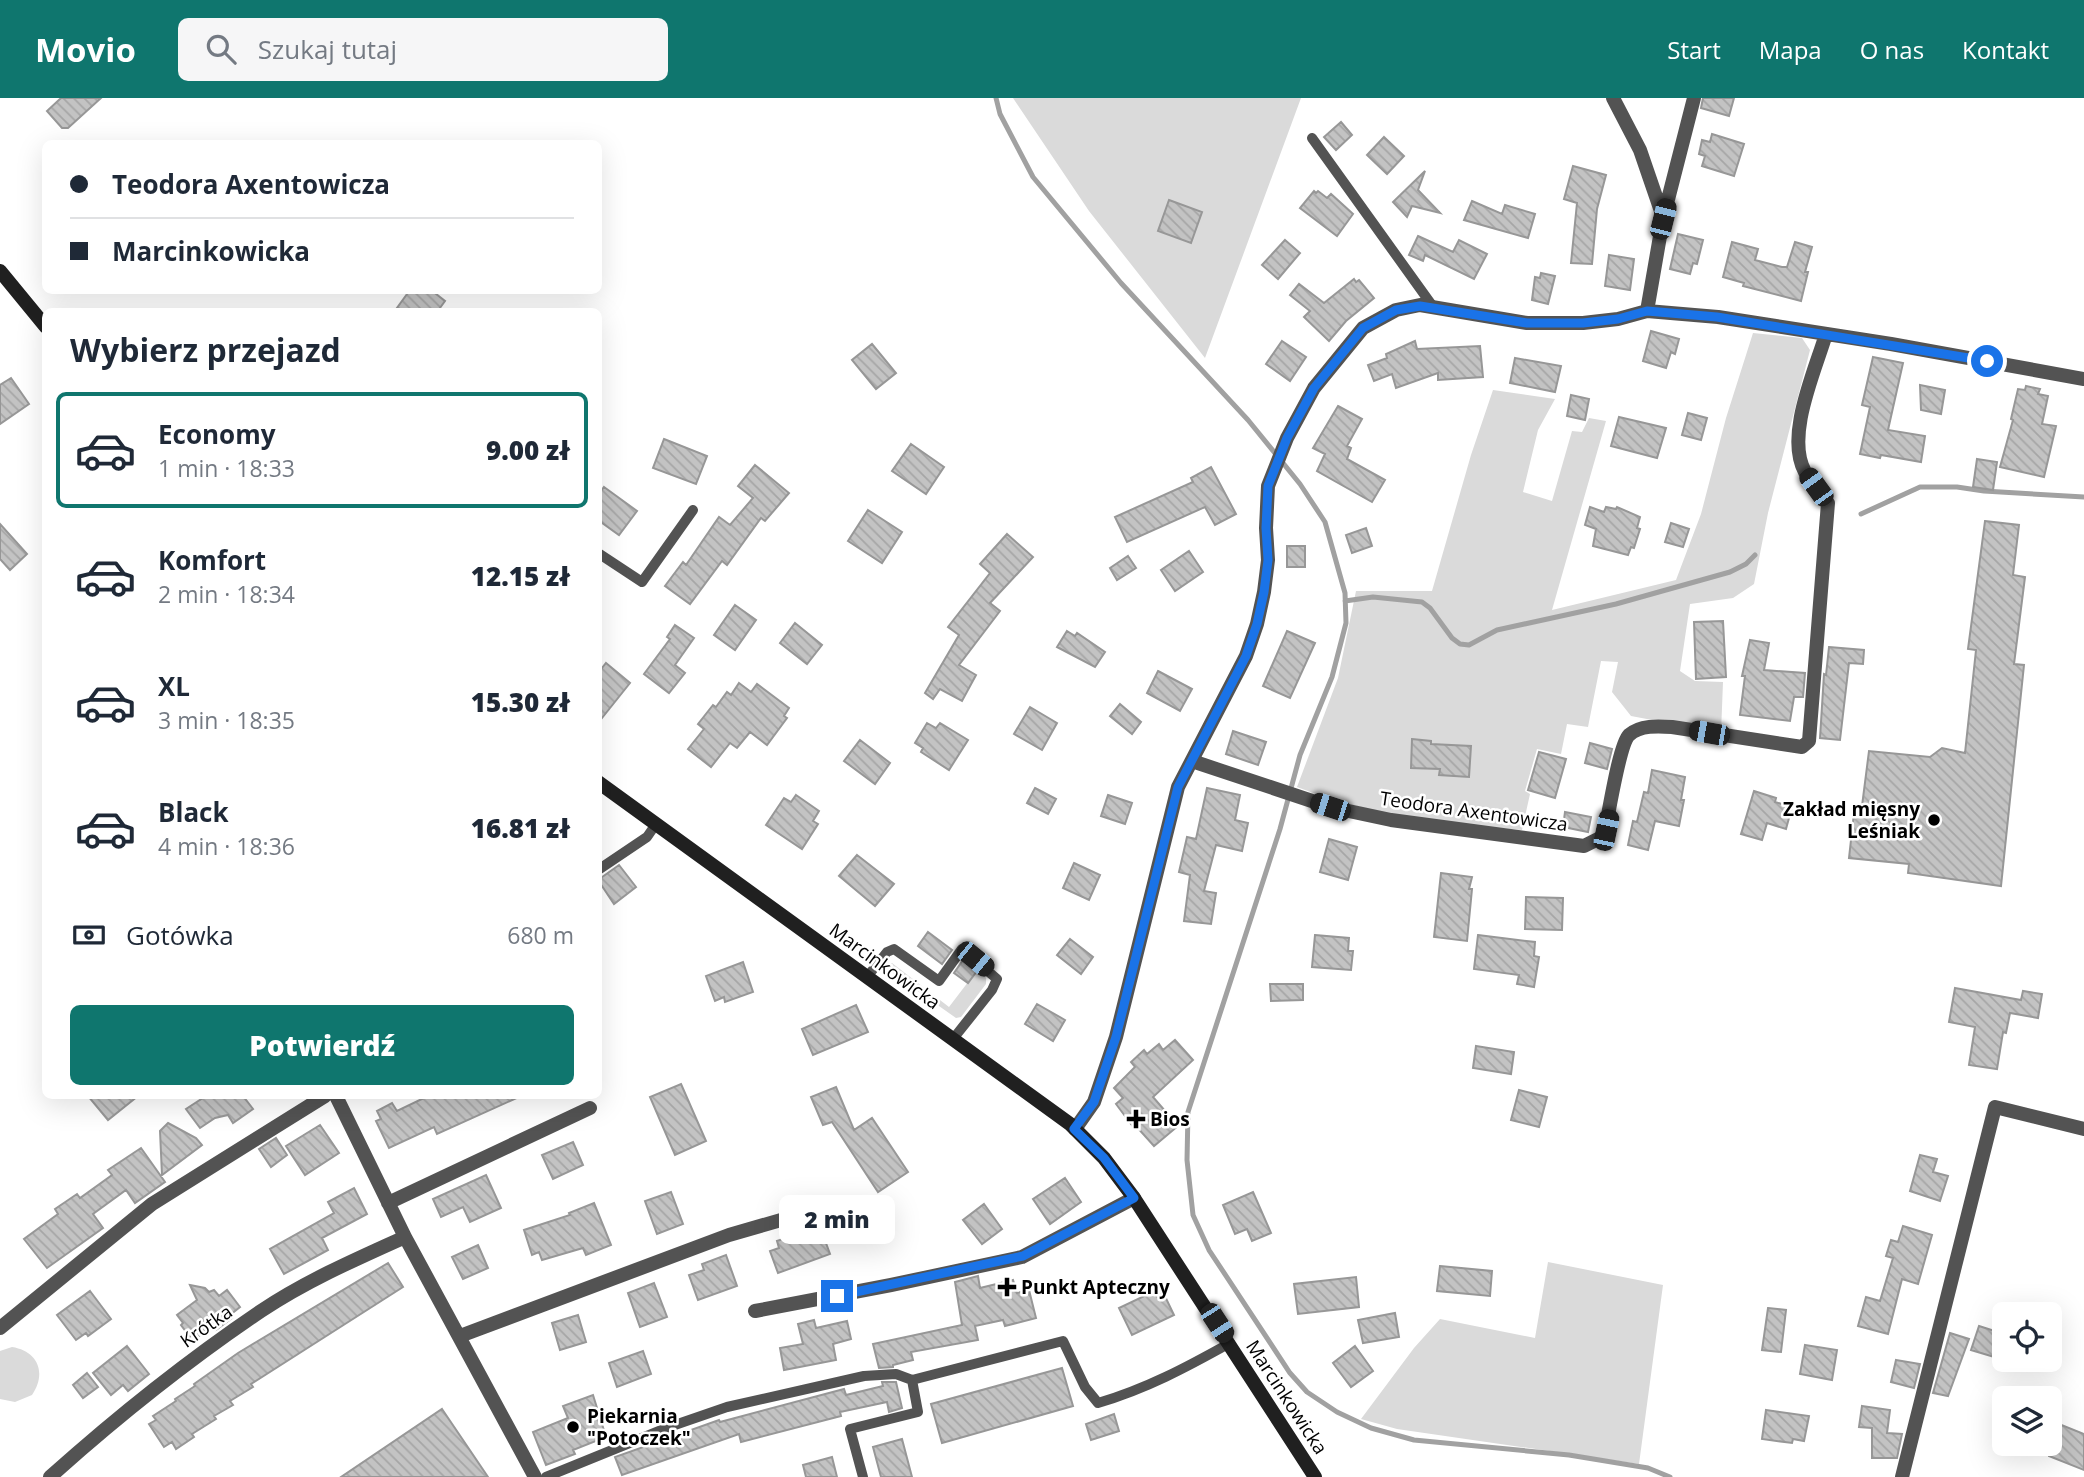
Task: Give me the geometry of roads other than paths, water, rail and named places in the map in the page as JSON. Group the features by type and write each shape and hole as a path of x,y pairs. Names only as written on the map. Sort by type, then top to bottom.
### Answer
{"street":[{"path":"1613,98 1640,150 1663,219"},
{"path":"1647,311 1663,219 1694,98"},
{"path":"0,271 42,322"},
{"path":"1074,1129 1094,1102 1102,1081 1121,1017 1178,787 1246,656 1257,624 1268,560 1268,486 1284,444 1314,388 1363,328 1396,310 1420,306 1527,323 1583,323 1618,319 1647,311 1717,317 2084,379"},
{"name":"Teodora Axentowicza","path":"1192,761 1330,807 1391,820 1584,846 1604,836 1622,752 1627,737 1634,732 1654,726 1672,727 1802,747 1810,741 1828,503 1804,471 1798,450 1800,420 1826,334"},
{"name":"Marcinkowicka","path":"602,785 953,1039 1074,1129 1104,1158 1134,1198 1230,1343 1315,1477"},
{"path":"0,1328 152,1204 320,1099"},
{"path":"337,1099 405,1237 535,1477"},
{"path":"1902,1477 1994,1107 2084,1129"},
{"path":"388,1203 590,1108"},
{"path":"755,1311 1023,1256 1134,1198"},
{"path":"460,1336 729,1236 826,1207"},
{"name":"Krótka","path":"50,1477 159,1384 263,1310 332,1270 405,1237"}],"lane":[{"path":"1312,138 1434,308"},
{"path":"602,556 642,582 693,510"},
{"path":"602,867 647,837 656,824"},
{"path":"867,977 887,952 894,949 939,981 962,949 997,979 992,990 953,1039"},
{"path":"546,1477 669,1427 727,1407 864,1376 896,1374 912,1380 1063,1341 1085,1387 1098,1403 1130,1394 1171,1376 1230,1343"},
{"path":"863,1477 850,1429 918,1412 912,1380"}],"waterway":[{"path":"996,98 1000,114 1033,177 1121,283 1248,420 1300,484 1325,522 1345,593 1346,623 1332,677 1300,755 1280,829 1188,1112 1187,1160 1193,1215 1209,1250 1290,1373 1307,1392 1337,1412 1371,1428 1414,1440 1569,1455 1648,1468 1670,1477"},
{"path":"1861,514 1920,487 1957,487 2084,497"},
{"path":"1345,601 1373,597 1422,602 1430,608 1452,638 1460,644 1469,645 1497,630 1616,604 1730,572 1746,564 1755,555"}],"place":[{"name":"Zakład mięsny Leśniak","path":"1934,820"},
{"name":"Bios","path":"1136,1119"},
{"name":"Punkt Apteczny","path":"1007,1287"},
{"name":"Piekarnia \"Potoczek\"","path":"573,1427"}]}
